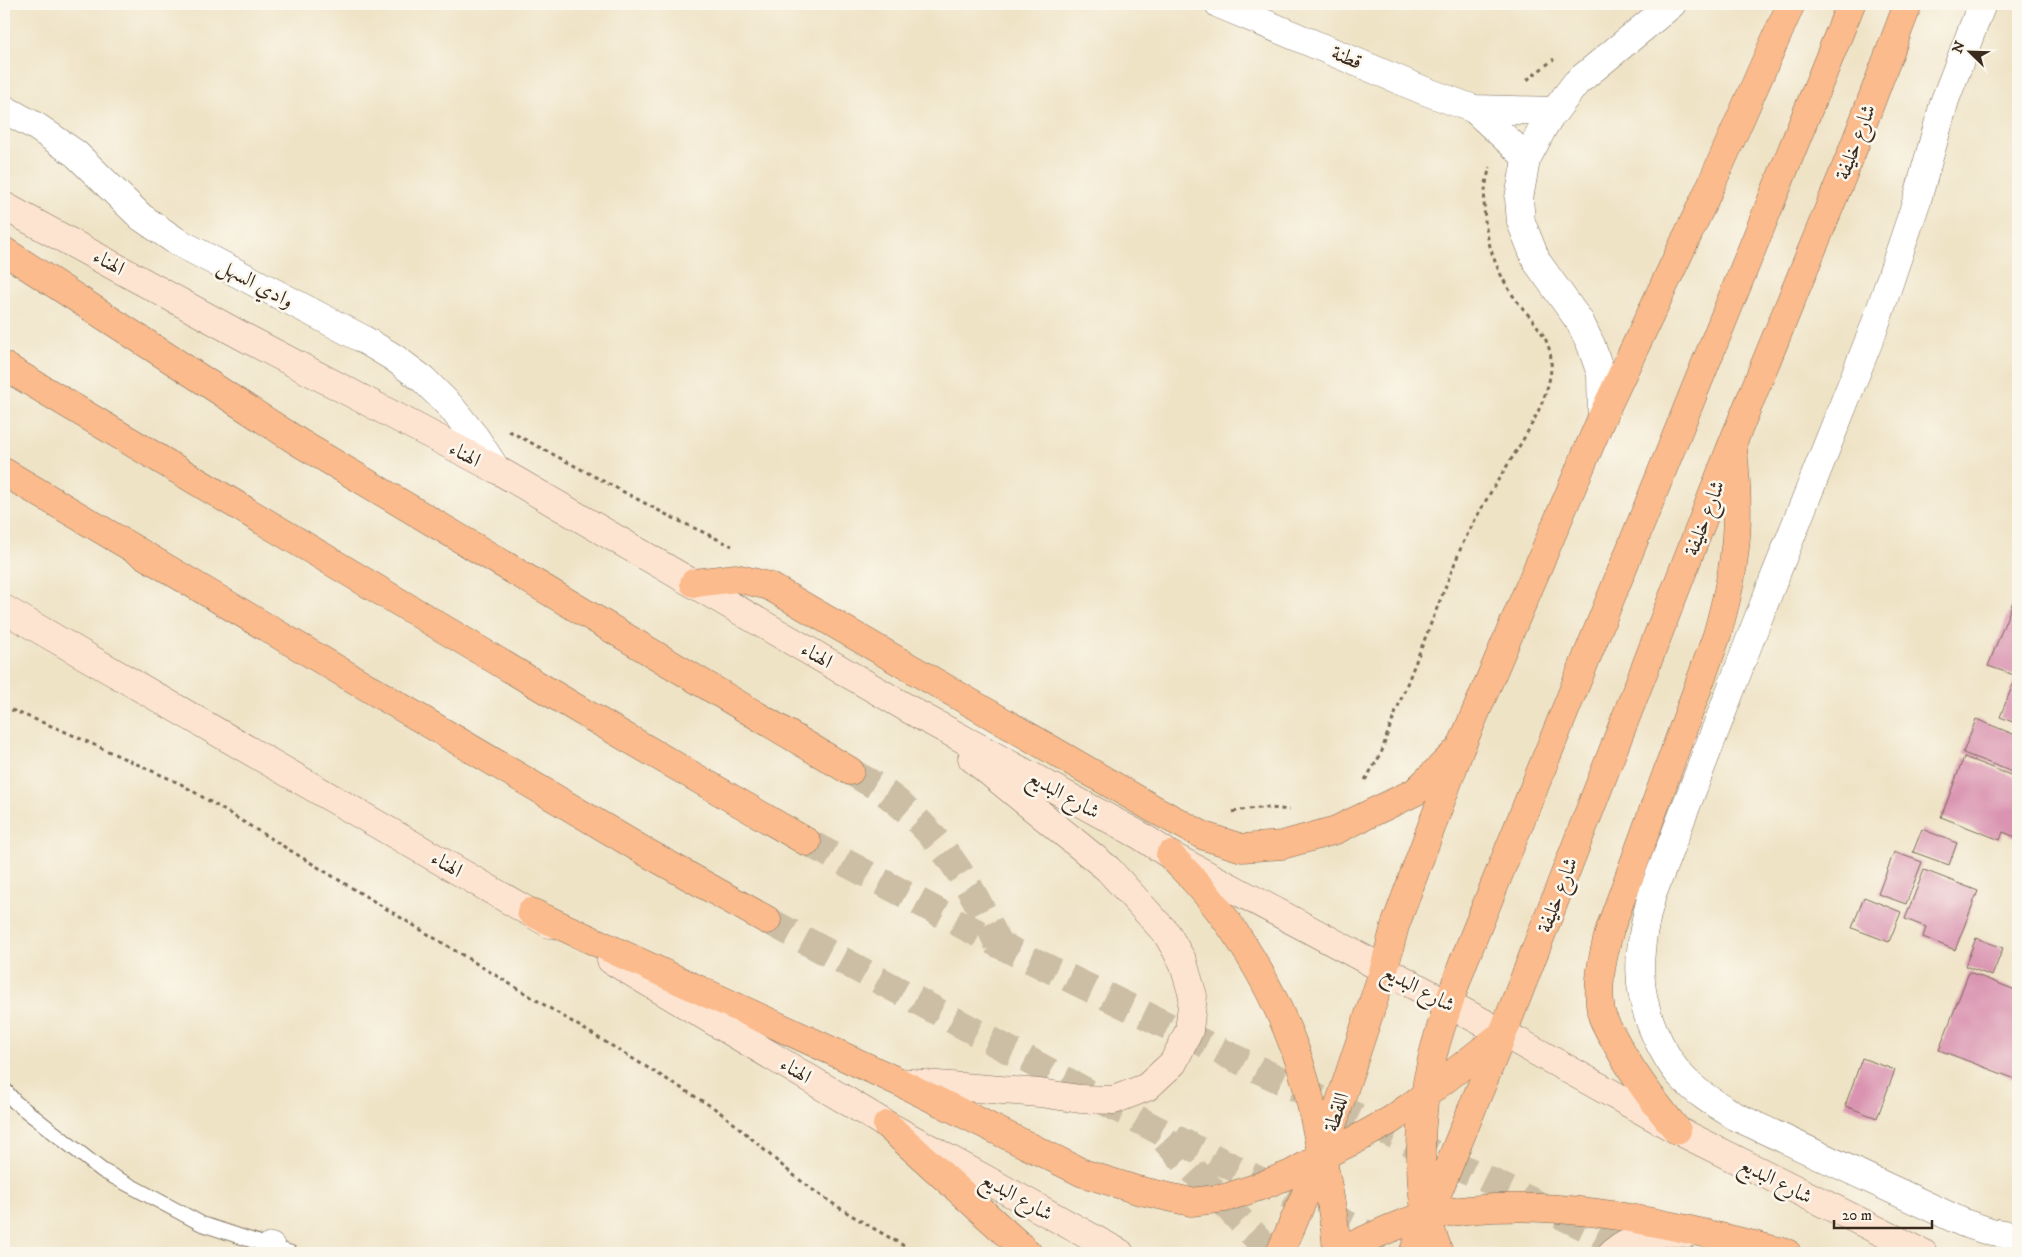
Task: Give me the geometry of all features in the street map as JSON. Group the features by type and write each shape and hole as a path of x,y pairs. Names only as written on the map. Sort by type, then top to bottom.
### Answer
{"main road":[{"path":"1384,969 1395,926 1460,749 1602,417 1707,194 1791,4"},
{"path":"1439,1253 1427,1217 1422,1177 1421,1137 1423,1097 1429,1066 1448,1004 1851,4"},
{"name":"شارع خليفة","path":"1503,1033 1733,442 1850,157 1908,4"},
{"name":"الهناء","path":"4,206 244,337 496,469 919,715"},
{"path":"4,251 300,443 850,771"},
{"path":"4,366 573,706 807,842"},
{"path":"1676,1130 1650,1098 1626,1063 1607,1026 1601,1013 1601,972 1610,929 1717,636 1727,596 1734,556 1737,518 1733,442"},
{"path":"4,472 644,851 767,920"},
{"path":"694,583 736,578 769,586 1154,809 1204,836 1242,848 1282,845 1336,830 1376,812 1415,792 1460,749"},
{"name":"الهناء","path":"4,609 531,912 887,1124"},
{"path":"899,1082 1040,1093 1080,1099 1114,1100 1147,1087 1173,1063 1189,1031 1193,996 1183,962 1167,934 1108,869 919,715"},
{"name":"شارع البديع","path":"919,715 1140,836 1170,855 1503,1033 1676,1130 1922,1253"},
{"path":"1170,855 1211,900 1246,949 1275,1003 1296,1053 1312,1104 1334,1213 1337,1253 1397,1227 1427,1217 1487,1208 1532,1207 1573,1209 1623,1217 1709,1234 1787,1253"},
{"path":"531,912 899,1082 1083,1173 1137,1190 1191,1202 1225,1198 1250,1190 1291,1174 1322,1156 1358,1139 1383,1125 1423,1097 1503,1033"},
{"name":"اللقطة","path":"1280,1253 1322,1156 1384,969"},
{"path":"1412,1253 1503,1033"},
{"path":"887,1124 1028,1253"},
{"name":"شارع البديع","path":"887,1124 1120,1253"},
{"path":"1612,1253 1621,1246 1664,1232 1709,1234"}],"street":[{"name":"قطنة","path":"1219,4 1425,91 1504,120 1555,111"},
{"path":"1602,417 1601,374 1591,344 1580,322 1537,262 1522,222 1520,198 1526,157 1555,111 1576,83 1672,4"},
{"name":"شارع البديع","path":"1982,4 1945,100 1911,218 1874,328 1652,895 1640,950 1640,980 1643,1004 1667,1057 1680,1076 1716,1105 1736,1117 1964,1223 1991,1232 2018,1236"},
{"name":"وادي السهل","path":"4,109 37,126 76,154 141,218 176,241 361,338 393,357 424,380 451,407 475,437 496,469"},
{"path":"1504,120 1526,157"}],"lane":[{"path":"4,1089 15,1102 103,1171 202,1224 277,1251"}],"path":[{"path":"1361,786 1381,754 1462,545 1473,522 1525,436 1548,384 1551,369 1546,339 1538,325 1510,292 1497,267 1487,234 1484,211 1488,175 1514,93 1528,78 1559,55"},
{"path":"504,427 669,516 739,550"},
{"path":"4,707 59,728 181,784 714,1108 742,1129 780,1165 807,1186 835,1205 916,1253"},
{"path":"1224,810 1233,812 1266,807 1295,811"}],"building":[{"path":"2013,602 2018,604 2018,664 2014,675 1988,666"},
{"path":"2015,679 2018,681 2018,724 2000,717"},
{"path":"1976,719 2018,736 2018,774 1963,753"},
{"path":"1964,757 2018,778 2018,838 2003,832 2000,840 1941,817"},
{"path":"1922,829 1957,843 1949,865 1913,852"},
{"path":"1894,852 1922,862 1906,904 1878,894"},
{"path":"1924,870 1978,891 1955,950 1923,937 1926,927 1905,919"},
{"path":"1864,897 1901,912 1889,942 1852,928"},
{"path":"1976,938 2003,948 1992,976 1965,966"},
{"path":"1969,972 2018,991 2018,1080 1939,1050"},
{"path":"1862,1058 1895,1070 1877,1118 1845,1106"}],"tunnel":[{"path":"850,771 883,791 903,807 936,841 964,879 998,944"},
{"path":"807,842 998,944 1639,1253"},
{"path":"767,920 1154,1128 1405,1253"},
{"path":"1165,1140 1271,1253"}]}
